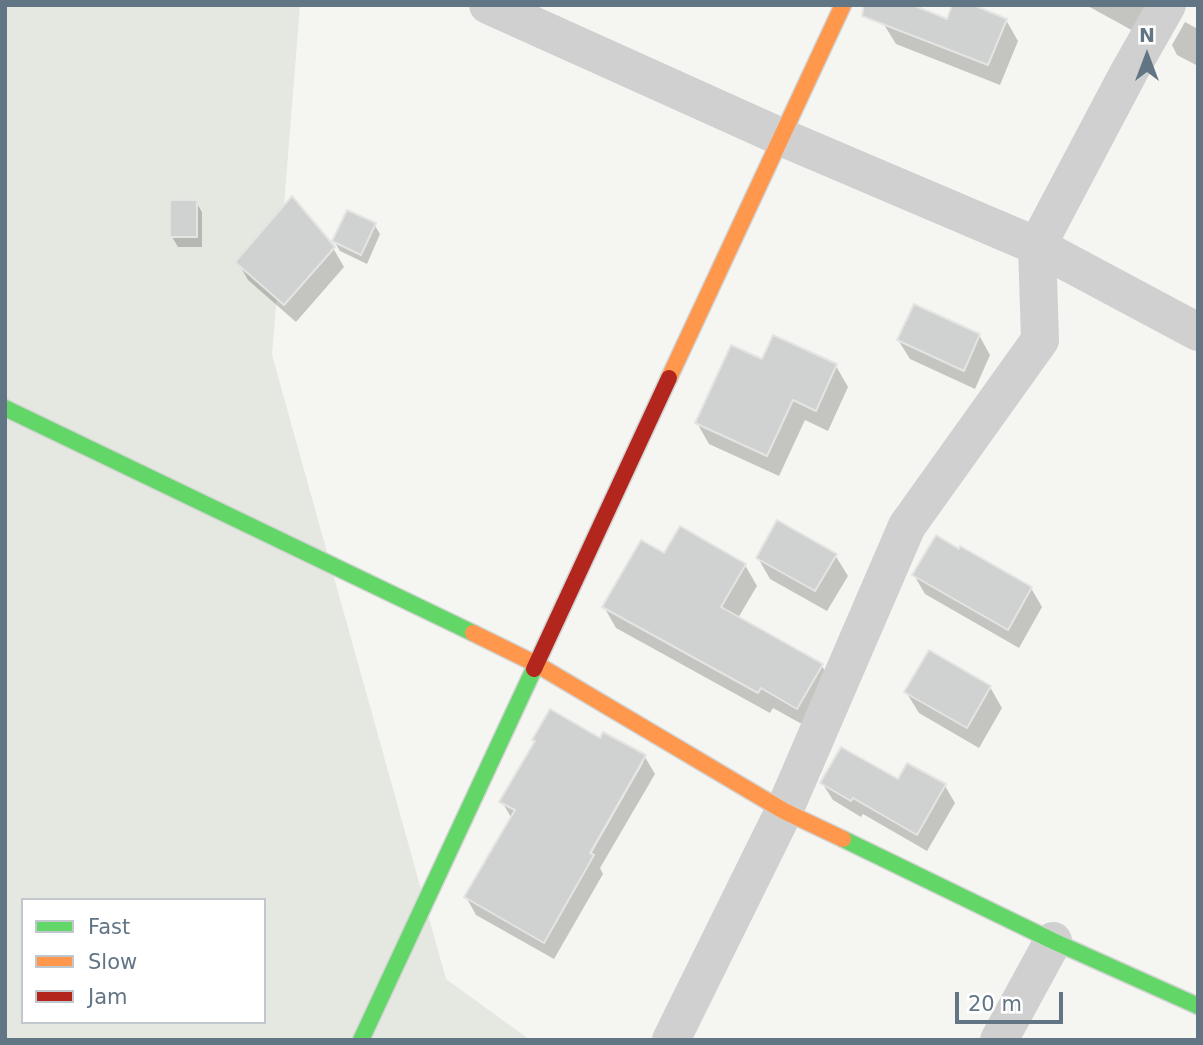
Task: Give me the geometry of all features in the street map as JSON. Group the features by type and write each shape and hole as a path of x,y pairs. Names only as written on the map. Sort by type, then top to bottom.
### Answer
{"street":[{"path":"488,5 781,137 1037,246 1198,332"},
{"path":"361,1040 843,5"},
{"path":"671,1040 784,811 907,526 1040,341 1037,246 1167,5"},
{"path":"5,408 536,664 784,811 1053,941 1198,1006"},
{"path":"999,1040 1053,941"}],"shaded area":[{"path":"5,5 300,5 272,355 446,979 530,1040 5,1040"}],"building":[{"path":"864,5 913,5 947,19 952,5 973,5 1007,19 988,65 862,16"},
{"path":"292,196 335,247 284,305 235,262"},
{"path":"170,200 197,200 197,237 170,237"},
{"path":"347,210 376,223 361,255 332,241"},
{"path":"914,304 980,334 964,371 897,340"},
{"path":"773,335 837,364 816,411 793,400 767,456 695,423 731,345 762,359"},
{"path":"777,520 837,554 815,591 756,558"},
{"path":"680,526 746,564 721,607 823,664 797,709 761,688 758,693 602,607 641,540 664,553"},
{"path":"936,535 1032,587 1008,630 912,575"},
{"path":"929,650 991,686 967,728 904,692"},
{"path":"550,709 600,738 603,732 646,755 590,853 594,855 544,943 464,897 515,810 499,802 535,741 532,740"},
{"path":"841,747 898,779 907,763 946,784 917,835 853,798 851,801 820,783"}],"traffic: fast":[{"path":"5,408 473,633"},
{"path":"361,1040 534,669"},
{"path":"843,839 1053,941 1198,1006"}],"traffic: slow":[{"path":"669,378 843,5"},
{"path":"473,633 536,664 784,811 843,839"}],"traffic: jam":[{"path":"534,669 669,378"}]}
